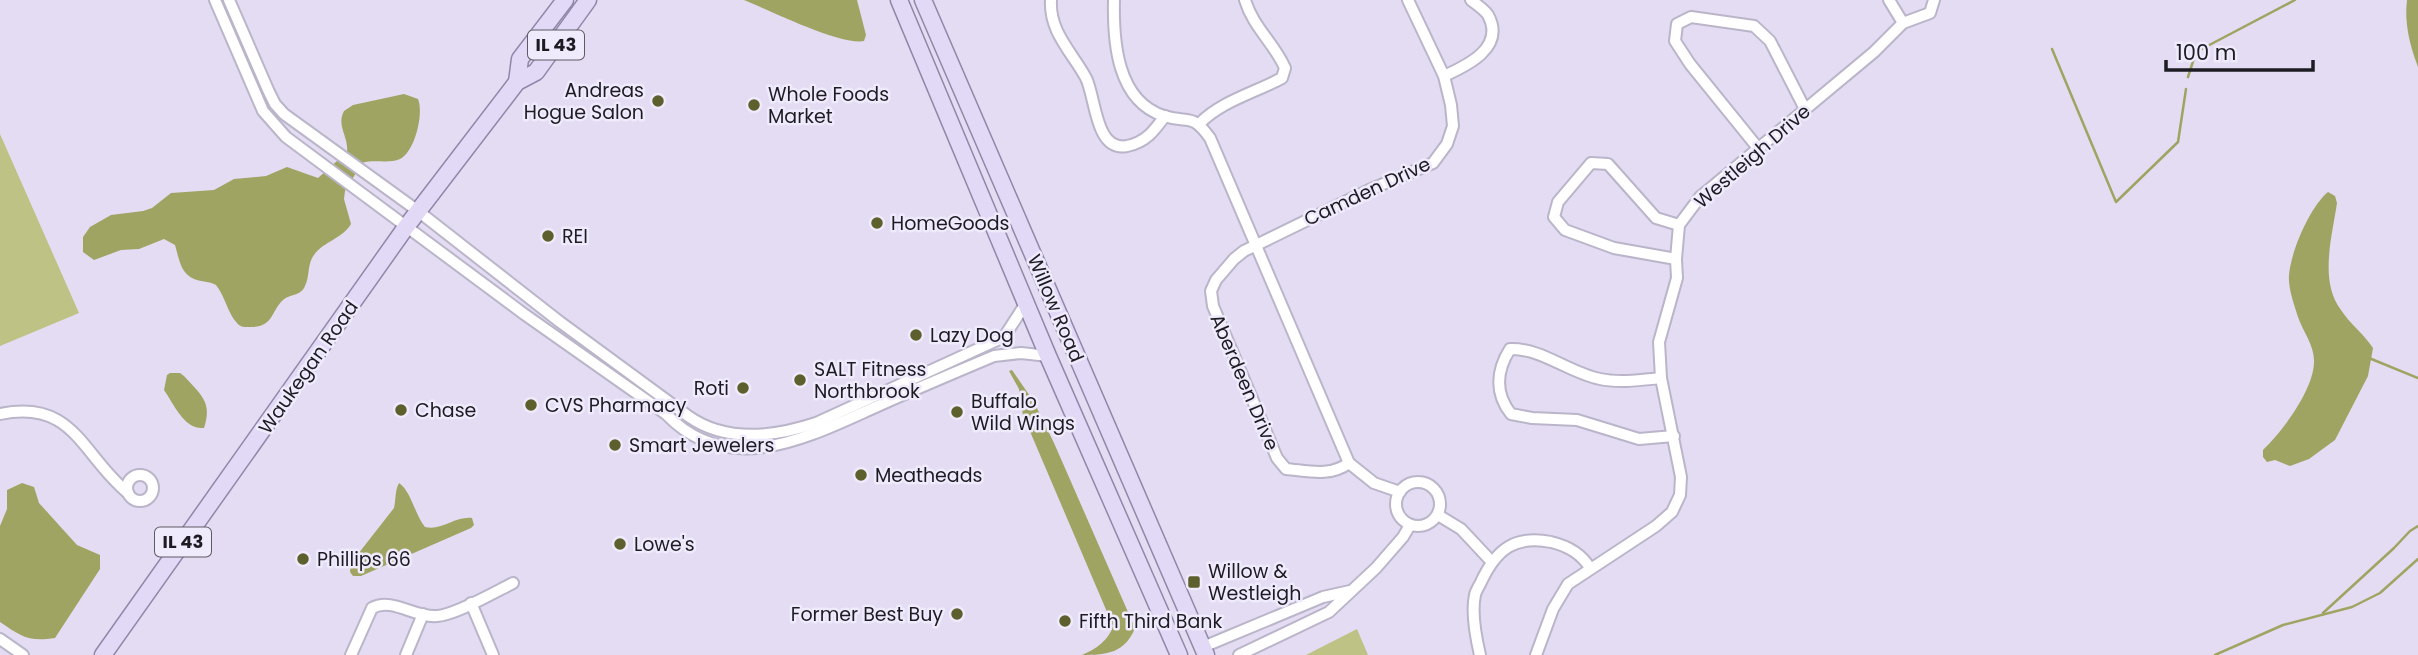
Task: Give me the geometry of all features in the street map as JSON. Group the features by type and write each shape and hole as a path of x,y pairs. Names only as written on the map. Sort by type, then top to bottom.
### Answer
{"main road":[{"name":"Waukegan Road","path":"517,82 520,59 565,0"},
{"name":"Waukegan Road","path":"103,655 406,227 517,82 536,72 588,0"},
{"name":"Willow Road","path":"899,0 1048,356 1179,655"},
{"name":"Willow Road","path":"923,0 1204,651"},
{"path":"1179,655 1204,651"}],"street":[{"path":"215,0 267,117 286,137 524,314 666,414 679,427 717,444 757,449 787,444 994,356 1021,353 1048,356"},
{"path":"229,0 275,104 284,114 418,211 560,322 697,422 734,434 769,435 816,423 1004,337 1026,303"},
{"path":"1051,0 1050,11 1057,34 1086,78 1105,138 1125,147 1144,140 1165,117"},
{"path":"1114,0 1117,59 1133,94 1146,107 1165,117 1188,118 1200,123 1210,138 1349,463 1374,483 1400,492"},
{"path":"1200,123 1214,109 1282,78 1285,68 1280,57 1254,23 1245,0"},
{"name":"Camden Drive","path":"1255,244 1433,163 1447,144 1453,126 1444,76 1408,0"},
{"path":"1444,76 1473,62 1490,44 1492,29 1488,14 1471,0"},
{"path":"1889,0 1903,23"},
{"name":"Westleigh Drive","path":"1536,655 1561,594 1568,584 1656,526 1672,512 1680,495 1674,436 1661,377 1659,342 1677,278 1678,225 1700,197 1874,52 1903,23 1930,13 1934,0"},
{"path":"1758,148 1690,64 1675,41 1677,24 1691,17 1754,26 1770,41 1805,109"},
{"path":"1676,259 1614,248 1565,230 1554,216 1558,202 1591,163 1608,164 1656,218 1678,225"},
{"name":"Aberdeen Drive","path":"1255,244 1234,259 1216,280 1211,291 1213,306 1277,458 1286,469 1321,473 1338,471 1349,463"},
{"path":"1661,377 1632,381 1599,379 1525,348 1510,349 1499,377 1501,401 1511,414 1577,420 1639,439 1674,436"},
{"path":"0,414 36,411 55,418 70,428 110,479 128,494"},
{"path":"1412,483 1426,483 1438,493 1441,507 1438,514 1423,527 1410,526 1397,511 1400,492 1412,483"},
{"path":"1438,514 1461,529 1491,561"},
{"path":"1239,655 1329,612 1376,568 1410,526"},
{"path":"1480,655 1476,639 1475,596 1491,561 1504,548 1533,538 1572,550 1583,556 1590,568"},
{"path":"351,655 372,608 384,604 436,617 513,583"},
{"path":"1204,651 1323,597 1350,591"},
{"path":"471,603 493,655"},
{"path":"406,655 422,614"},
{"path":"0,639 23,655"}],"shaded area":[{"path":"744,0 857,0 866,35 864,41 839,38"},
{"path":"2407,0 2418,0 2418,67 2408,34"},
{"path":"404,94 418,99 420,105 417,132 410,149 400,159 362,163 345,191 344,199 351,224 343,233 318,250 310,262 307,282 303,289 283,300 264,324 252,327 239,325 216,285 189,276 181,265 175,245 164,239 139,249 121,250 94,260 83,252 83,237 90,227 111,215 152,208 171,193 214,190 234,179 266,176 287,167 318,178 347,152 341,122 344,111 353,105"},
{"path":"0,134 79,313 0,346"},
{"path":"2328,192 2335,196 2337,203 2330,244 2330,286 2341,310 2373,348 2368,376 2335,440 2309,459 2290,466 2275,460 2267,462 2263,457 2263,450 2296,409 2312,374 2313,351 2300,323 2290,291 2289,275 2302,230"},
{"path":"1012,370 1034,402 1054,443 1135,628 1126,643 1114,651 1082,655 1101,644 1113,626 1023,415 1019,389 1009,371"},
{"path":"180,373 200,394 207,411 204,428 197,428 185,421 164,390 167,375"},
{"path":"22,483 34,487 39,503 77,545 100,555 100,569 55,638 26,637 0,622 0,526 7,509 7,490"},
{"path":"399,483 407,492 425,527 437,527 466,518 472,518 474,525 361,576 353,576 350,572 351,563 394,508"},
{"path":"1357,629 1368,655 1306,655"}],"waterway":[{"path":"2188,77 2196,52 2295,0"},
{"path":"2052,49 2116,202 2178,142 2186,89"},
{"path":"2369,358 2418,378"},
{"path":"2323,613 2418,526"},
{"path":"2215,655 2283,625 2352,607 2380,593 2418,559"}],"place":[{"name":"Andreas Hogue Salon","path":"658,101"},
{"name":"Whole Foods Market","path":"754,105"},
{"name":"HomeGoods","path":"877,223"},
{"name":"REI","path":"548,236"},
{"name":"Lazy Dog","path":"916,335"},
{"name":"SALT Fitness Northbrook","path":"800,380"},
{"name":"Roti","path":"743,388"},
{"name":"CVS Pharmacy","path":"531,405"},
{"name":"Chase","path":"401,410"},
{"name":"Buffalo Wild Wings","path":"957,412"},
{"name":"Smart Jewelers","path":"615,445"},
{"name":"Meatheads","path":"861,475"},
{"name":"Lowe's","path":"620,544"},
{"name":"Phillips 66","path":"303,559"},
{"name":"Willow & Westleigh","path":"1194,582"},
{"name":"Former Best Buy","path":"957,614"},
{"name":"Fifth Third Bank","path":"1065,621"}]}
